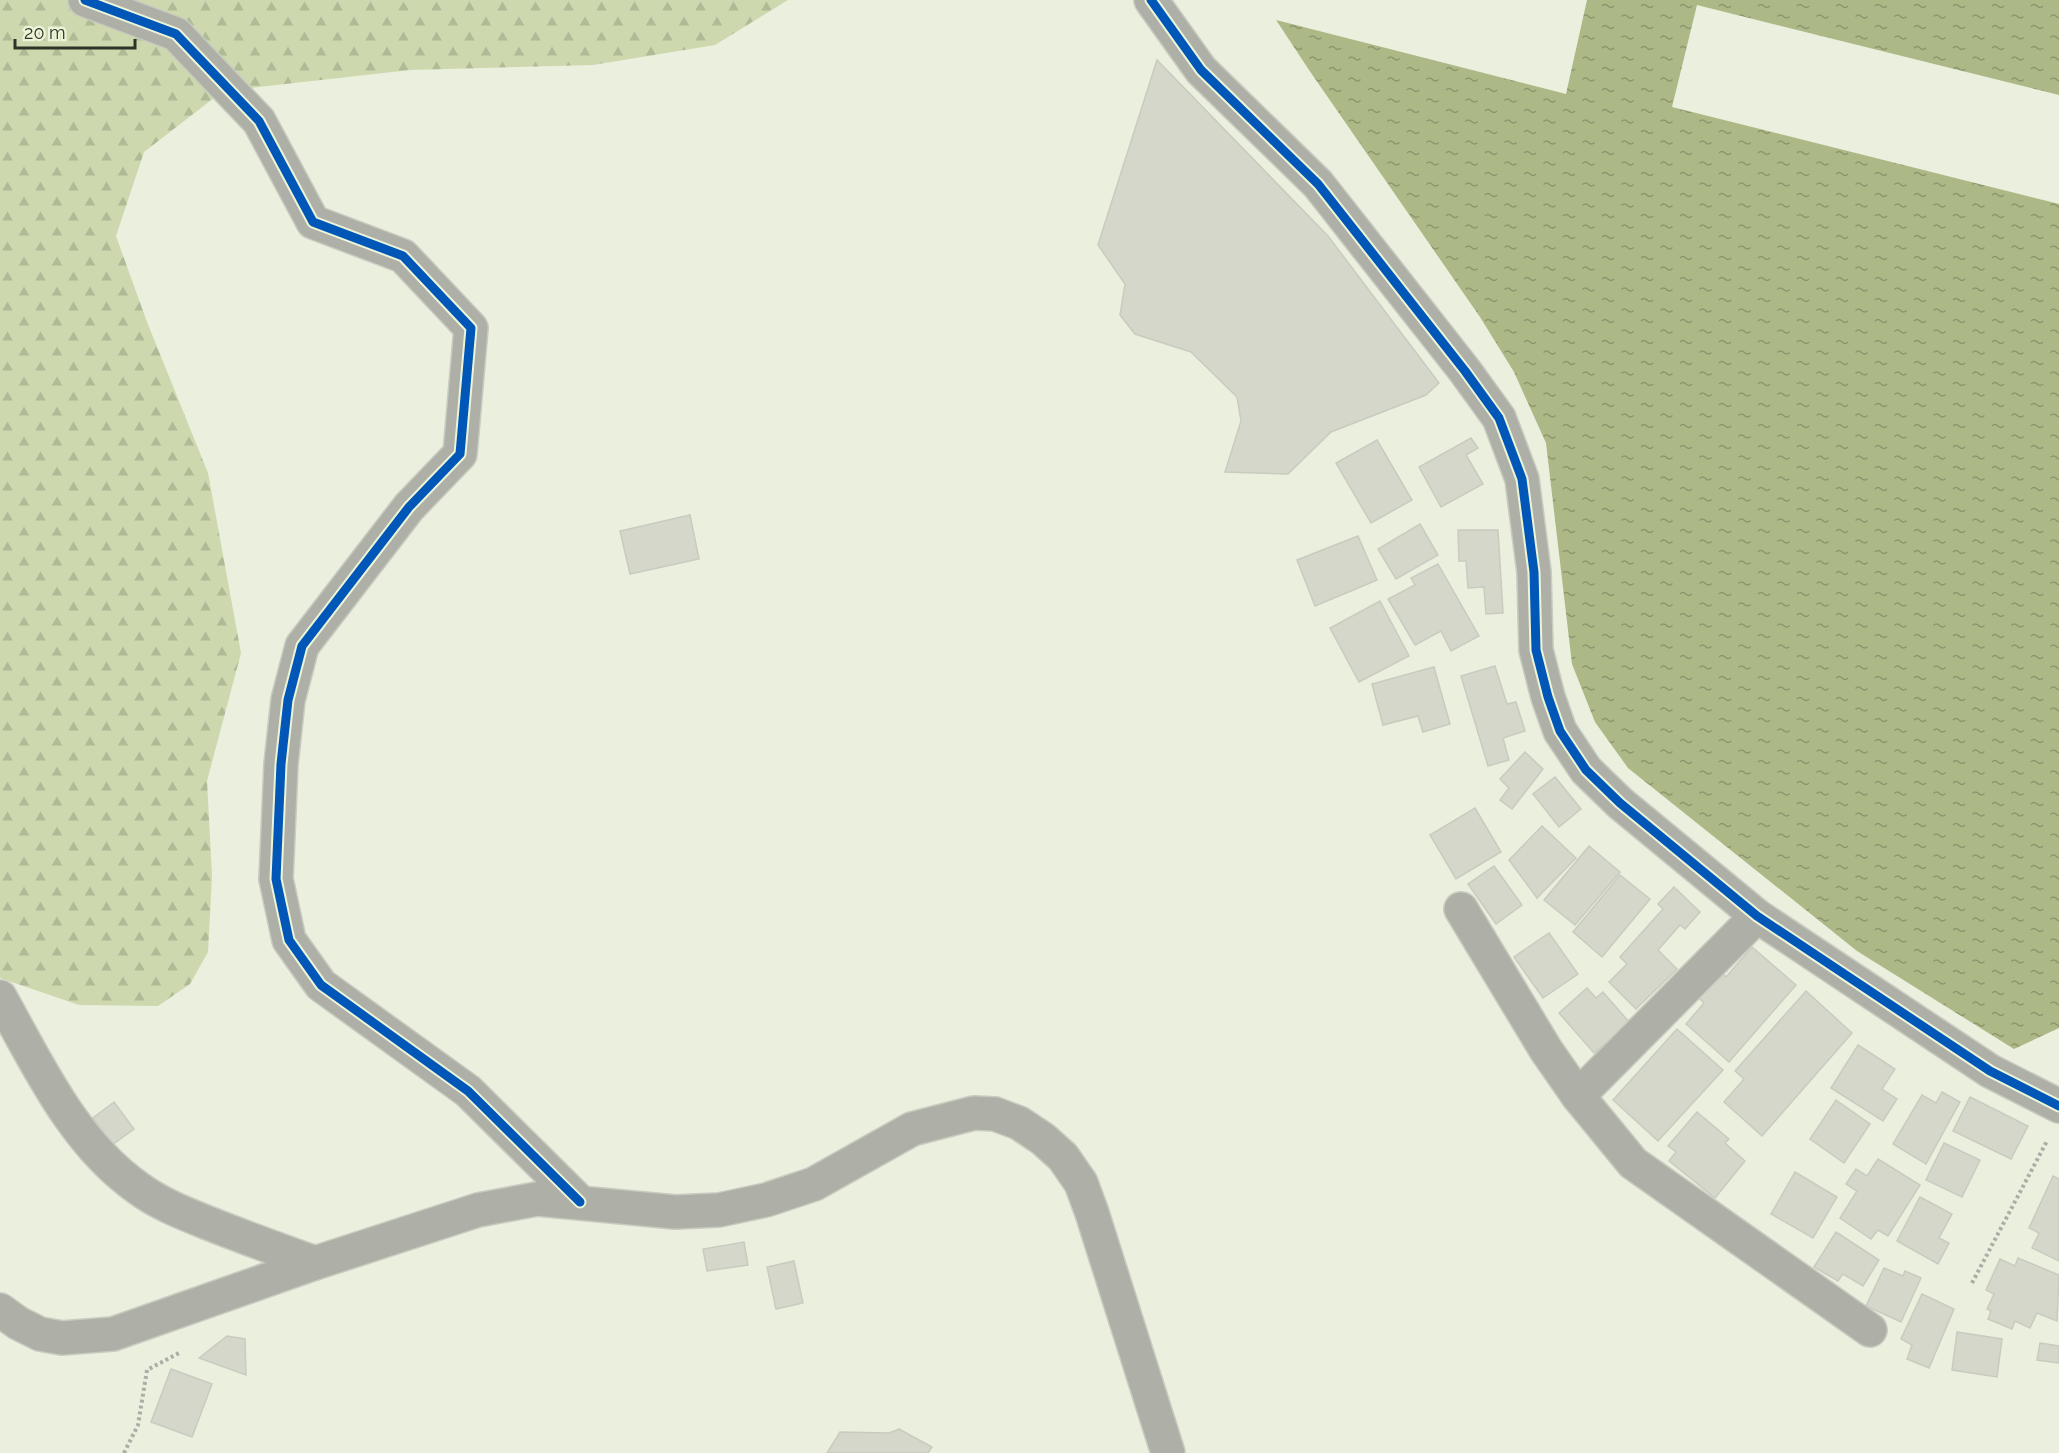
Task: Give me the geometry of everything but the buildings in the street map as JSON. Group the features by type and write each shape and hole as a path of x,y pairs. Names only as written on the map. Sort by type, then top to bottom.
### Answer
{"street":[{"path":"85,0 176,34 259,121 313,222 404,255 471,328 460,454 409,507 302,646 288,700 281,764 276,879 289,939 321,985 468,1091 580,1202"},
{"path":"1151,0 1201,70 1317,184 1465,370 1499,418 1522,480 1534,572 1536,650 1548,697 1560,731 1586,770 1620,803 1757,916 1990,1071 2059,1106"},
{"path":"1461,909 1545,1050 1578,1096 1633,1163 1870,1330"},
{"path":"1578,1096 1757,916"},
{"path":"0,997 45,1078 75,1126 104,1158 137,1188 170,1208 256,1243 315,1263"},
{"path":"0,1310 18,1323 40,1334 62,1338 113,1334 315,1263 478,1210 537,1199 675,1212 719,1210 766,1200 814,1184 912,1130 974,1113 995,1114 1019,1123 1043,1139 1063,1157 1081,1183 1168,1453"}],"path":[{"path":"1972,1284 2048,1138"},
{"path":"124,1453 138,1425 147,1370 189,1348"}],"green space":[{"path":"0,0 788,0 715,45 593,65 410,70 223,91 144,152 116,236 147,322 208,473 241,653 207,781 212,876 208,952 190,984 158,1006 79,1005 0,978"}],"water":[{"path":"1263,0 2059,0 2059,1028 2014,1049 1857,951 1628,768 1595,722 1572,664 1546,443 1514,372 1480,317"}],"pier":[{"path":"1260,0 1587,0 1566,94 1272,19"},
{"path":"1697,5 2059,95 2059,204 1672,107"}],"cycle path":[{"path":"85,0 176,34 259,121 313,222 403,256 471,328 460,454 409,507 302,646 288,700 281,764 276,879 289,940 321,985 468,1091 580,1202"},
{"path":"1151,0 1201,70 1318,184 1465,371 1499,418 1522,479 1534,572 1536,650 1548,697 1560,731 1586,770 1620,803 1757,916 1990,1071 2059,1106"}]}
